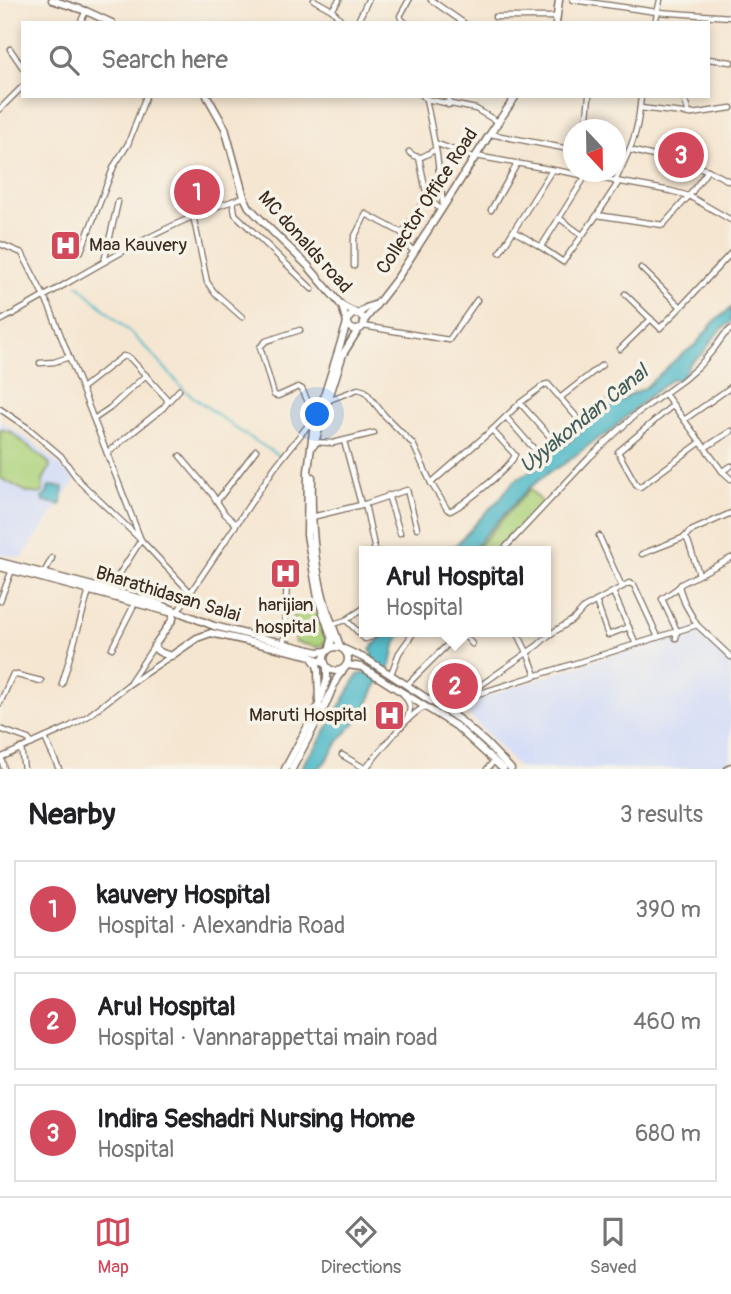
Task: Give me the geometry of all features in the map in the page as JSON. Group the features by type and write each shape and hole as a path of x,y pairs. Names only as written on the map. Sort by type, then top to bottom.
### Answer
{"main road":[{"path":"52,0 108,21"},
{"path":"557,20 559,0"},
{"path":"208,98 225,128 244,197"},
{"name":"Collector Office Road","path":"342,348 398,277 515,98"},
{"name":"MC donalds road","path":"244,197 249,207 342,306 347,323 329,400 313,443 311,517 323,596 342,648"},
{"path":"342,306 358,314 361,316 361,326 350,328 347,323 352,315 358,314 375,304"},
{"path":"285,769 319,705 327,679 325,655 329,648 330,633 318,598 307,535 308,471 318,414 342,348"},
{"name":"Bharathidasan Salai","path":"0,565 44,573 173,613 173,619 154,646"},
{"name":"Bharathidasan Salai","path":"0,565 89,591 153,602 178,611 212,629 308,655 326,665"},
{"name":"Bharathidasan Salai","path":"171,656 212,629 318,652 329,648"},
{"path":"154,646 156,650 171,656"},
{"path":"329,648 342,648 368,660 408,685 471,729 511,769"},
{"path":"292,769 337,678 346,667 348,655 342,648"},
{"path":"308,655 317,665 319,705"},
{"path":"326,665 337,671 346,667 362,667 456,726 503,769"}],"street":[{"path":"314,0 332,10 342,21"},
{"path":"332,10 338,0"},
{"path":"358,21 368,0"},
{"path":"403,21 400,16 409,0"},
{"path":"431,0 461,21"},
{"path":"573,0 657,12 731,18"},
{"path":"655,21 660,0"},
{"path":"81,21 86,11"},
{"path":"495,17 557,20"},
{"path":"9,50 21,65"},
{"path":"710,59 731,62"},
{"path":"0,109 21,88"},
{"path":"82,251 114,166 128,144 145,98"},
{"path":"442,207 436,146 425,98 480,110 498,122"},
{"path":"448,105 450,98"},
{"path":"587,117 589,98"},
{"path":"626,157 636,130 641,98"},
{"path":"684,98 689,113 692,114"},
{"path":"640,108 692,114 731,108"},
{"path":"490,134 563,147"},
{"path":"436,146 476,157 563,172"},
{"path":"419,158 436,146"},
{"path":"630,150 708,170 731,181"},
{"path":"409,152 419,158"},
{"path":"419,158 427,197 442,207"},
{"path":"491,210 517,163"},
{"path":"500,253 552,170"},
{"path":"597,215 663,225 708,170"},
{"path":"541,247 582,182"},
{"path":"514,231 563,262 597,215 616,182 689,196 731,220"},
{"path":"0,321 193,215 244,197"},
{"path":"402,233 427,197"},
{"path":"233,201 235,214 312,289"},
{"path":"103,263 118,202"},
{"path":"354,266 354,238 366,214 402,233 414,251"},
{"path":"193,215 207,282 214,292 242,317"},
{"path":"559,218 582,235"},
{"path":"0,244 22,253 50,308 141,540"},
{"path":"625,294 660,328 731,253"},
{"path":"641,268 681,307"},
{"path":"361,326 449,340 477,300"},
{"path":"620,349 651,319"},
{"path":"507,546 599,448 635,415 699,366 723,335 731,329"},
{"path":"300,330 266,341 260,347 274,395 278,396 298,387 318,414"},
{"path":"40,363 54,362 69,356"},
{"path":"82,388 123,356 130,358 146,375 167,399 167,403"},
{"path":"560,398 602,365"},
{"path":"94,419 146,375"},
{"path":"431,483 520,403 546,384 581,422 632,380"},
{"path":"684,420 731,387"},
{"path":"178,611 275,467 329,400 358,389 365,391 413,444 431,483 450,511 472,497 514,459 515,455 492,430"},
{"path":"107,453 163,408 179,390"},
{"path":"665,394 722,471 731,479"},
{"path":"520,403 553,440"},
{"path":"673,405 618,452 636,486 640,486 701,442"},
{"path":"0,409 61,456 80,482 141,540 190,592"},
{"path":"506,417 534,449"},
{"path":"706,447 731,431"},
{"path":"313,443 333,443 374,433"},
{"path":"344,441 374,546"},
{"path":"217,501 256,450"},
{"path":"180,456 225,514 236,524"},
{"path":"722,471 731,466"},
{"path":"311,517 407,490 417,528"},
{"path":"388,495 400,533"},
{"path":"642,554 685,537 690,532 731,513"},
{"path":"599,536 622,587"},
{"path":"685,537 699,574"},
{"path":"108,593 141,540"},
{"path":"44,573 52,558"},
{"path":"677,635 662,599 681,584 731,558"},
{"path":"0,600 12,570"},
{"path":"284,644 287,579"},
{"path":"551,634 574,619 584,608 629,583 634,585 659,637"},
{"path":"679,587 697,625 731,657"},
{"path":"62,684 89,591"},
{"path":"613,593 636,644"},
{"path":"596,601 608,635 629,627"},
{"path":"112,648 135,603"},
{"path":"333,624 359,611"},
{"path":"346,620 359,633"},
{"path":"456,703 636,644 677,635 697,625"},
{"path":"391,674 399,653 410,637"},
{"path":"408,685 456,637"},
{"path":"466,637 472,644"},
{"path":"520,637 536,675"},
{"path":"447,712 546,637"},
{"path":"128,685 154,646"},
{"path":"4,769 1,757 88,716 171,656"},
{"path":"0,703 13,674 41,681"},
{"path":"398,690 411,706 405,724"},
{"path":"342,755 366,769 421,708 429,708"},
{"path":"0,729 28,739 33,744"},
{"path":"45,738 59,769"},
{"path":"21,748 24,769"},
{"path":"486,769 495,760"}],"shaded area":[{"path":"0,421 35,444 76,480 22,558 0,554"},
{"path":"696,627 731,663 731,761 722,769 520,769 460,705"}],"green space":[{"path":"0,429 11,432 50,464 43,480 43,492 27,492 0,478"},
{"path":"530,489 543,503 502,546 479,546"},
{"path":"313,603 327,639 322,646 316,647 295,642 293,604"}],"water":[{"path":"731,308 731,322 718,332 677,381 673,378 607,434 529,488 476,546 454,546 513,482 567,444 601,412 645,388 696,344 714,322"},
{"path":"49,486 63,487 61,505 43,501"},
{"path":"381,637 400,637 395,645 391,665 375,688 363,714 318,769 302,769 358,675 367,671 370,666 373,654 370,649"}],"waterway":[{"path":"78,285 133,335 184,390 238,430 281,457"}],"place":[{"name":"Indira Seshadri Nursing Home","path":"681,155"},
{"name":"kauvery Hospital","path":"197,192"},
{"name":"Maa Kauvery","path":"66,245"},
{"name":"harijian hospital","path":"286,574"},
{"name":"Arul Hospital","path":"455,686"},
{"name":"Maruti Hospital","path":"390,715"}],"water label":[{"name":"Uyyakondan Canal","path":"584,419"}]}
